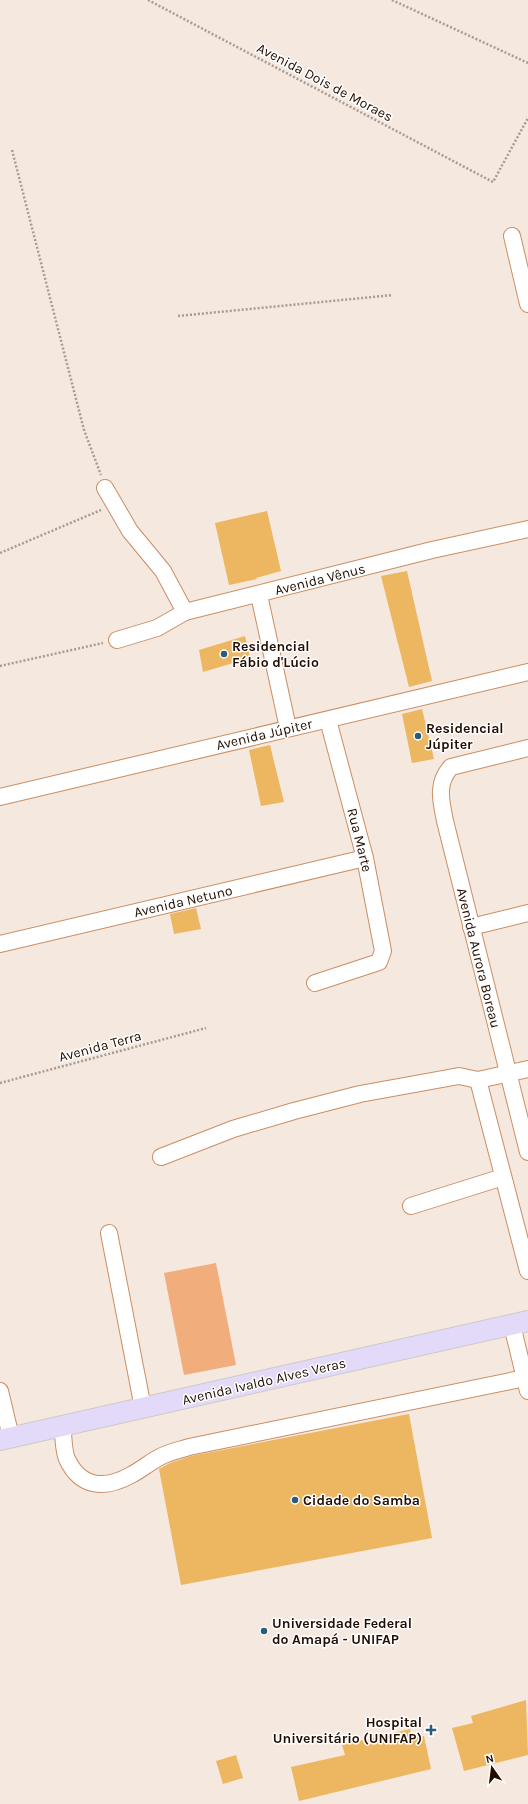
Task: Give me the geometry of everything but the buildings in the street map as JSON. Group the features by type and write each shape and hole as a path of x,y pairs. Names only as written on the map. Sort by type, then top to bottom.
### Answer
{"main road":[{"name":"Avenida Ivaldo Alves Veras","path":"5,1438 520,1323"}],"street":[{"path":"512,236 528,304"},
{"path":"109,495 130,530 163,571 185,612"},
{"name":"Avenida Vênus","path":"117,640 157,628 185,612 259,595 432,550 528,529"},
{"path":"259,595 288,728"},
{"name":"Avenida Júpiter","path":"0,797 528,672"},
{"name":"Rua Marte","path":"315,983 379,962 382,957 383,946 365,858 328,720"},
{"name":"Avenida Aurora Boreau","path":"528,748 451,767 444,775 440,787 441,801 471,927 528,1152"},
{"name":"Avenida Netuno","path":"0,944 365,858"},
{"path":"471,927 528,913"},
{"path":"161,1157 233,1129 360,1094 459,1076 478,1080 528,1068"},
{"path":"478,1080 503,1177 523,1233 528,1271"},
{"path":"411,1206 503,1177"},
{"path":"109,1233 143,1408"},
{"path":"62,1426 67,1458 72,1466 78,1474 91,1484 100,1485 130,1476 160,1456 189,1447 526,1384 520,1323"},
{"path":"0,1391 5,1438"}],"path":[{"name":"Avenida Dois de Moraes","path":"148,0 493,182 528,118"},
{"path":"392,0 528,64"},
{"path":"0,553 109,495 84,430 12,150"},
{"path":"178,316 393,295"},
{"path":"0,666 117,640"},
{"name":"Avenida Terra","path":"0,1083 206,1028"}],"shaded area":[{"path":"216,1263 236,1365 184,1375 164,1273"}],"place":[{"name":"Residencial Fábio d'Lúcio","path":"224,654"},
{"name":"Residencial Júpiter","path":"418,736"},
{"name":"Cidade do Samba","path":"295,1500"},
{"name":"Universidade Federal do Amapá - UNIFAP","path":"264,1631"},
{"name":"Hospital Universitário (UNIFAP)","path":"431,1730"}]}
